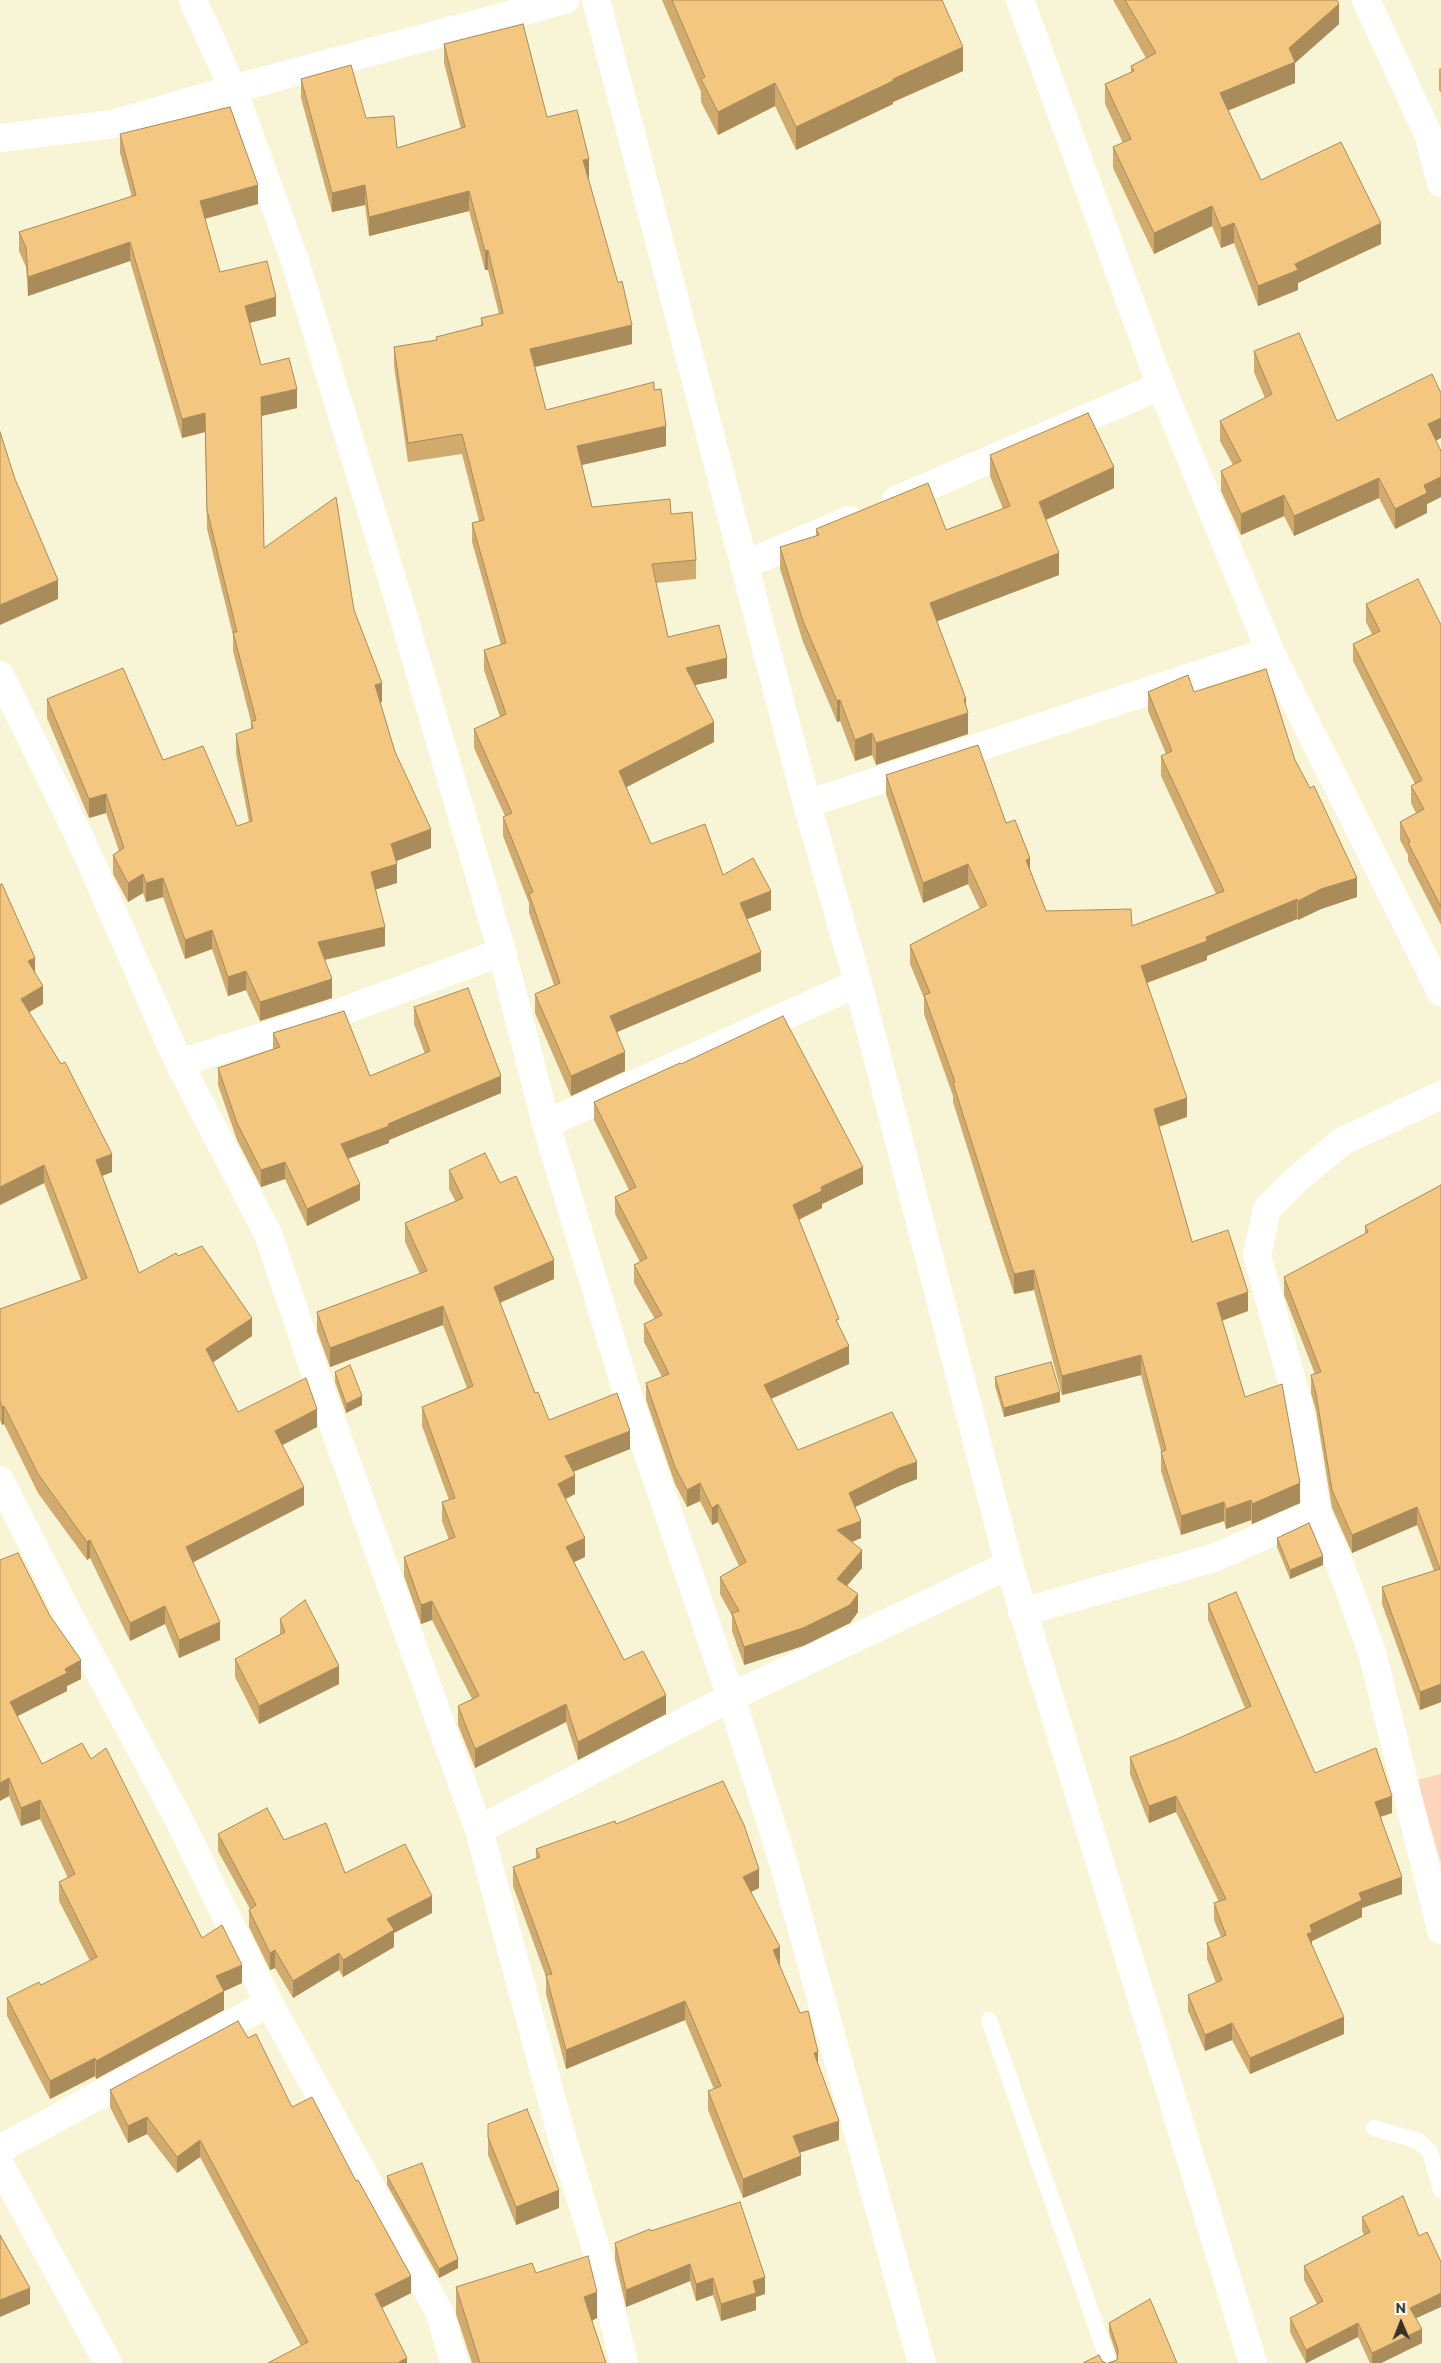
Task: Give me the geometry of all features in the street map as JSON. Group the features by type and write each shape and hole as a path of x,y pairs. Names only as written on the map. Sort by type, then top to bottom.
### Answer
{"street":[{"path":"193,0 232,89 295,261 400,605 502,952 546,1124 625,1386 731,1697 784,1865 922,2363"},
{"path":"0,138 114,124 232,89 565,0"},
{"path":"596,0 807,804 858,983 1022,1612 1253,2363"},
{"path":"1020,0 1161,386 1270,650 1441,992"},
{"path":"1366,0 1428,134 1441,183"},
{"path":"744,565 1161,386"},
{"path":"807,804 1270,650"},
{"path":"0,675 80,840 179,1064 268,1234 334,1426 479,1830 563,2141 597,2252 624,2363"},
{"path":"179,1064 338,1013 502,952"},
{"path":"546,1124 858,983"},
{"path":"1441,1095 1341,1142 1295,1181 1267,1209 1257,1255 1301,1414 1317,1512 1341,1567 1372,1652 1441,1930"},
{"path":"0,1480 68,1614 176,1814 269,2003 440,2313 454,2363"},
{"path":"1022,1612 1214,1558 1317,1512"},
{"path":"479,1830 731,1697 1009,1565"},
{"path":"0,2149 269,2003"},
{"path":"0,2165 108,2363"}],"lane":[{"path":"989,2020 1109,2363"},
{"path":"1374,2128 1419,2142 1430,2152 1441,2190"}],"shaded area":[{"path":"1441,1774 1441,1863 1417,1780"}],"building":[{"path":"672,0 942,0 963,47 796,127 775,83 718,112 701,79 705,77"},
{"path":"1125,0 1337,0 1339,4 1289,48 1295,62 1220,93 1261,180 1341,142 1381,223 1295,264 1298,270 1258,286 1234,223 1221,228 1212,206 1154,233 1113,147 1131,139 1105,84 1134,71 1131,66 1156,53"},
{"path":"523,24 547,117 577,110 589,159 583,160 618,283 622,281 632,325 530,349 546,410 654,382 654,390 661,389 666,426 577,446 592,507 670,499 671,514 692,512 696,560 652,564 668,637 719,625 727,658 686,668 714,722 619,771 651,844 705,824 723,875 753,858 771,891 740,903 761,952 610,1016 625,1052 571,1076 535,994 560,983 529,894 533,892 503,817 512,813 474,729 506,714 484,650 506,643 472,523 484,520 462,434 408,443 394,347 437,340 436,337 483,325 481,318 503,313 488,250 485,251 469,191 369,217 365,185 332,193 301,79 351,65 366,118 394,116 397,148 465,127 444,44"},
{"path":"230,107 258,185 200,201 220,272 267,261 276,297 245,306 261,365 289,358 297,389 261,397 264,548 336,497 354,610 382,683 375,685 395,752 431,829 391,844 397,864 371,872 385,927 318,942 332,979 260,1002 246,971 228,977 212,930 185,940 163,878 146,883 143,874 128,883 113,855 124,848 106,794 89,799 47,699 123,668 163,760 203,746 237,826 252,821 236,734 253,728 251,722 256,720 233,632 237,632 207,510 205,413 182,419 130,242 28,277 26,248 19,232 136,195 120,134"},
{"path":"1299,333 1337,421 1432,374 1441,393 1441,418 1428,424 1441,451 1441,477 1424,485 1427,493 1395,509 1379,478 1294,516 1284,495 1241,514 1221,471 1241,461 1220,421 1272,394 1254,351"},
{"path":"1088,413 1114,467 1039,502 1059,553 930,603 966,699 964,699 968,713 876,743 872,733 855,740 840,700 837,701 803,621 780,547 819,535 816,529 928,483 946,530 1010,506 990,455"},
{"path":"0,432 15,479 58,580 0,605"},
{"path":"1418,579 1441,625 1441,907 1408,843 1410,842 1400,822 1424,809 1411,786 1422,780 1353,644 1380,631 1366,604"},
{"path":"1266,669 1295,760 1310,788 1314,786 1357,878 1321,889 1298,901 1297,899 1206,937 1207,941 1141,966 1187,1098 1154,1109 1192,1242 1228,1230 1248,1292 1217,1303 1245,1397 1282,1384 1300,1483 1252,1504 1251,1500 1226,1509 1224,1502 1181,1516 1161,1452 1166,1450 1141,1355 1062,1376 1034,1270 1014,1274 953,1083 955,1082 924,995 930,993 910,945 987,905 968,864 923,883 886,775 978,745 1006,823 1015,820 1030,858 1026,860 1046,911 1131,909 1132,926 1224,891 1161,756 1172,751 1148,692 1188,675 1194,692"},
{"path":"2,884 35,958 28,961 43,986 21,999 61,1064 65,1062 112,1154 96,1160 139,1273 176,1253 178,1256 202,1246 252,1318 206,1349 238,1412 306,1378 317,1409 275,1431 304,1487 186,1547 220,1622 179,1640 165,1606 130,1623 90,1540 87,1542 38,1474 0,1401 0,1309 87,1278 44,1165 0,1187 0,885"},
{"path":"468,988 501,1076 388,1124 389,1126 341,1144 360,1184 307,1209 285,1162 261,1170 237,1123 218,1068 280,1047 273,1033 344,1011 370,1076 430,1051 414,1007"},
{"path":"783,1016 863,1167 821,1187 822,1191 793,1205 839,1319 836,1320 849,1346 764,1385 798,1450 892,1412 917,1462 899,1468 849,1493 861,1521 837,1530 862,1550 837,1579 858,1594 850,1605 803,1628 744,1647 732,1613 739,1611 720,1577 746,1562 718,1504 712,1508 700,1483 687,1490 675,1467 646,1383 669,1374 644,1324 662,1315 634,1265 647,1258 615,1197 636,1187 594,1102"},
{"path":"485,1153 500,1183 516,1176 554,1260 494,1287 535,1393 538,1392 549,1420 617,1393 630,1431 565,1456 575,1475 558,1484 585,1538 566,1547 624,1660 643,1651 666,1695 578,1742 566,1704 475,1749 458,1706 479,1696 432,1601 421,1605 404,1557 455,1537 442,1502 455,1498 422,1407 473,1386 443,1306 330,1348 317,1312 427,1271 405,1223 463,1198 449,1170"},
{"path":"1441,1185 1441,1684 1420,1692 1382,1587 1440,1569 1417,1507 1352,1535 1332,1490 1316,1394 1311,1375 1321,1372 1284,1277 1368,1232 1365,1226"},
{"path":"1051,1362 1060,1392 1004,1408 995,1377"},
{"path":"350,1365 362,1396 346,1404 335,1372"},
{"path":"1309,1523 1323,1556 1290,1570 1277,1538"},
{"path":"18,1553 50,1616 81,1660 65,1669 67,1673 10,1702 42,1764 82,1743 91,1759 106,1748 202,1938 222,1925 242,1965 216,1976 224,1991 96,2061 95,2058 50,2081 7,1998 39,1982 41,1985 97,1957 59,1882 75,1874 40,1800 21,1808 9,1778 0,1783 0,1560"},
{"path":"1236,1592 1315,1773 1376,1748 1392,1796 1375,1802 1402,1877 1359,1893 1362,1900 1310,1925 1312,1932 1307,1934 1344,2017 1250,2058 1232,2023 1205,2035 1188,1995 1222,1980 1207,1943 1226,1935 1214,1903 1226,1899 1176,1796 1149,1806 1130,1757 1177,1739 1251,1706 1208,1604"},
{"path":"305,1600 339,1666 259,1706 235,1659 285,1632 280,1619"},
{"path":"723,1781 744,1825 759,1869 743,1877 780,1947 773,1950 800,2013 808,2011 818,2052 814,2053 839,2121 793,2136 801,2156 743,2179 708,2091 721,2086 685,2001 566,2050 546,1975 552,1974 513,1867 540,1857 536,1849 615,1821 616,1824"},
{"path":"267,1808 284,1840 326,1823 345,1873 405,1844 432,1896 387,1919 394,1930 343,1960 339,1953 293,1981 275,1950 270,1953 249,1910 256,1905 218,1834"},
{"path":"238,2021 248,2038 256,2034 292,2107 312,2097 356,2181 358,2180 411,2276 375,2294 407,2358 400,2363 268,2363 308,2342 200,2140 177,2157 147,2117 128,2126 110,2090"},
{"path":"527,2109 559,2190 516,2207 488,2137 488,2124"},
{"path":"422,2163 458,2259 439,2269 387,2176"},
{"path":"1403,2196 1419,2236 1427,2232 1441,2262 1441,2293 1410,2308 1422,2329 1372,2353 1358,2323 1306,2350 1290,2318 1323,2301 1304,2266 1370,2232 1362,2217"},
{"path":"740,2202 765,2277 753,2281 756,2293 721,2304 713,2278 696,2284 690,2264 626,2290 615,2243 650,2229 651,2231"},
{"path":"0,2235 30,2288 0,2300"},
{"path":"588,2256 597,2292 584,2297 606,2363 480,2363 456,2287 532,2263 536,2273"},
{"path":"1150,2299 1177,2363 1108,2363 1117,2360 1118,2350 1109,2323"},
{"path":"1099,2355 1102,2361 1106,2363 1083,2363"}]}
